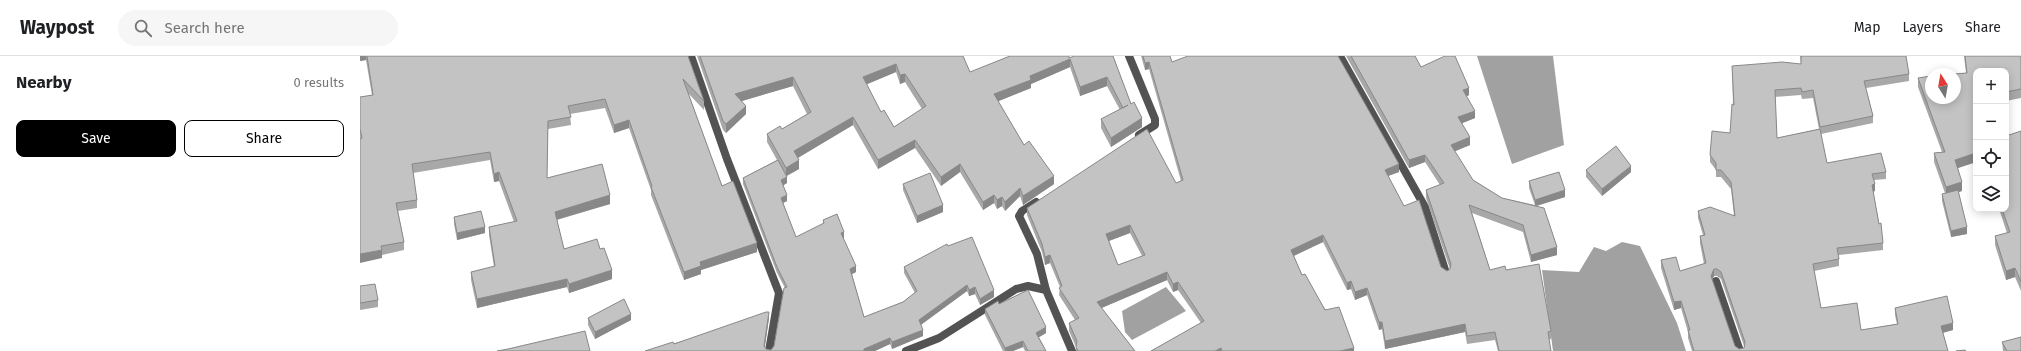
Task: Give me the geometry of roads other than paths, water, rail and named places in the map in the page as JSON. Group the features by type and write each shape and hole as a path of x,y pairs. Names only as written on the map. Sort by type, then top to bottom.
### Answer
{"street":[{"path":"691,56 727,159 779,293 769,351"},
{"path":"1130,56 1156,122 1155,125 1135,138"},
{"path":"1340,56 1425,206 1446,273"},
{"path":"1042,198 1022,211 1020,216 1037,254 1046,290 1072,351"},
{"path":"1716,281 1740,351"},
{"path":"906,351 939,338 1016,289 1028,286 1046,290"}]}
